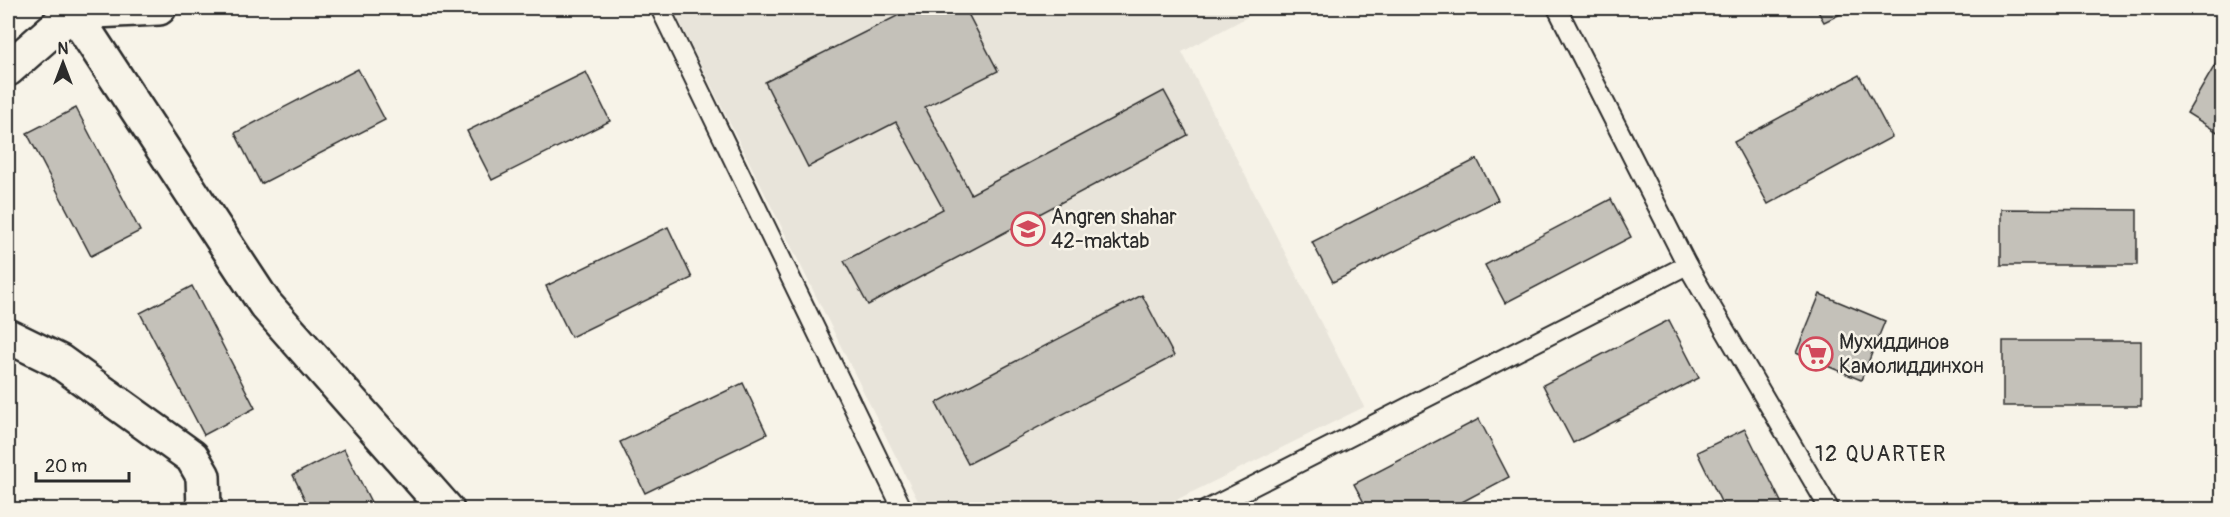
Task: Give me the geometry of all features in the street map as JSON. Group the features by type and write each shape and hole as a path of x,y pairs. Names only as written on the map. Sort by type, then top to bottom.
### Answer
{"street":[{"path":"8,69 73,10 159,8"},
{"path":"73,10 265,304 447,510"},
{"path":"8,336 59,361 192,457 203,476 204,510"}],"lane":[{"path":"660,8 903,510"},
{"path":"1557,8 1686,265 1830,510"},
{"path":"1206,510 1686,265"}],"shaded area":[{"name":"Angren shahar 42-maktab","path":"681,8 1264,8 1182,52 1364,407 1158,509 922,509 674,11"}],"building":[{"path":"913,8 965,8 998,71 925,107 971,194 1164,91 1188,135 868,305 844,261 943,209 896,122 808,167 765,82"},
{"path":"1816,8 1853,8 1824,22"},
{"path":"2222,53 2222,135 2187,113"},
{"path":"358,69 385,120 261,184 235,133"},
{"path":"586,72 610,121 492,180 467,131"},
{"path":"1859,75 1892,137 1768,204 1734,142"},
{"path":"76,108 140,231 91,256 27,133"},
{"path":"1477,159 1498,200 1333,282 1312,242"},
{"path":"1611,199 1631,237 1505,303 1485,265"},
{"path":"2001,209 2137,210 2137,265 2001,265"},
{"path":"668,227 692,278 571,337 546,286"},
{"path":"192,286 255,408 204,435 140,313"},
{"path":"1820,294 1885,321 1861,380 1796,353"},
{"path":"1142,295 1174,356 968,464 936,403"},
{"path":"1669,320 1699,378 1573,443 1543,385"},
{"path":"2003,341 2141,341 2141,406 2003,406"},
{"path":"743,383 767,434 645,493 620,442"},
{"path":"1479,419 1509,477 1447,510 1368,510 1354,484"},
{"path":"1745,429 1785,510 1725,510 1697,452"},
{"path":"344,449 375,510 310,510 293,475"}],"place":[{"name":"Angren shahar 42-maktab","path":"1028,229"},
{"name":"Мухиддинов Камолиддинхон","path":"1816,354"}],"district":[{"name":"12 QUARTER","path":"1881,453"}]}
